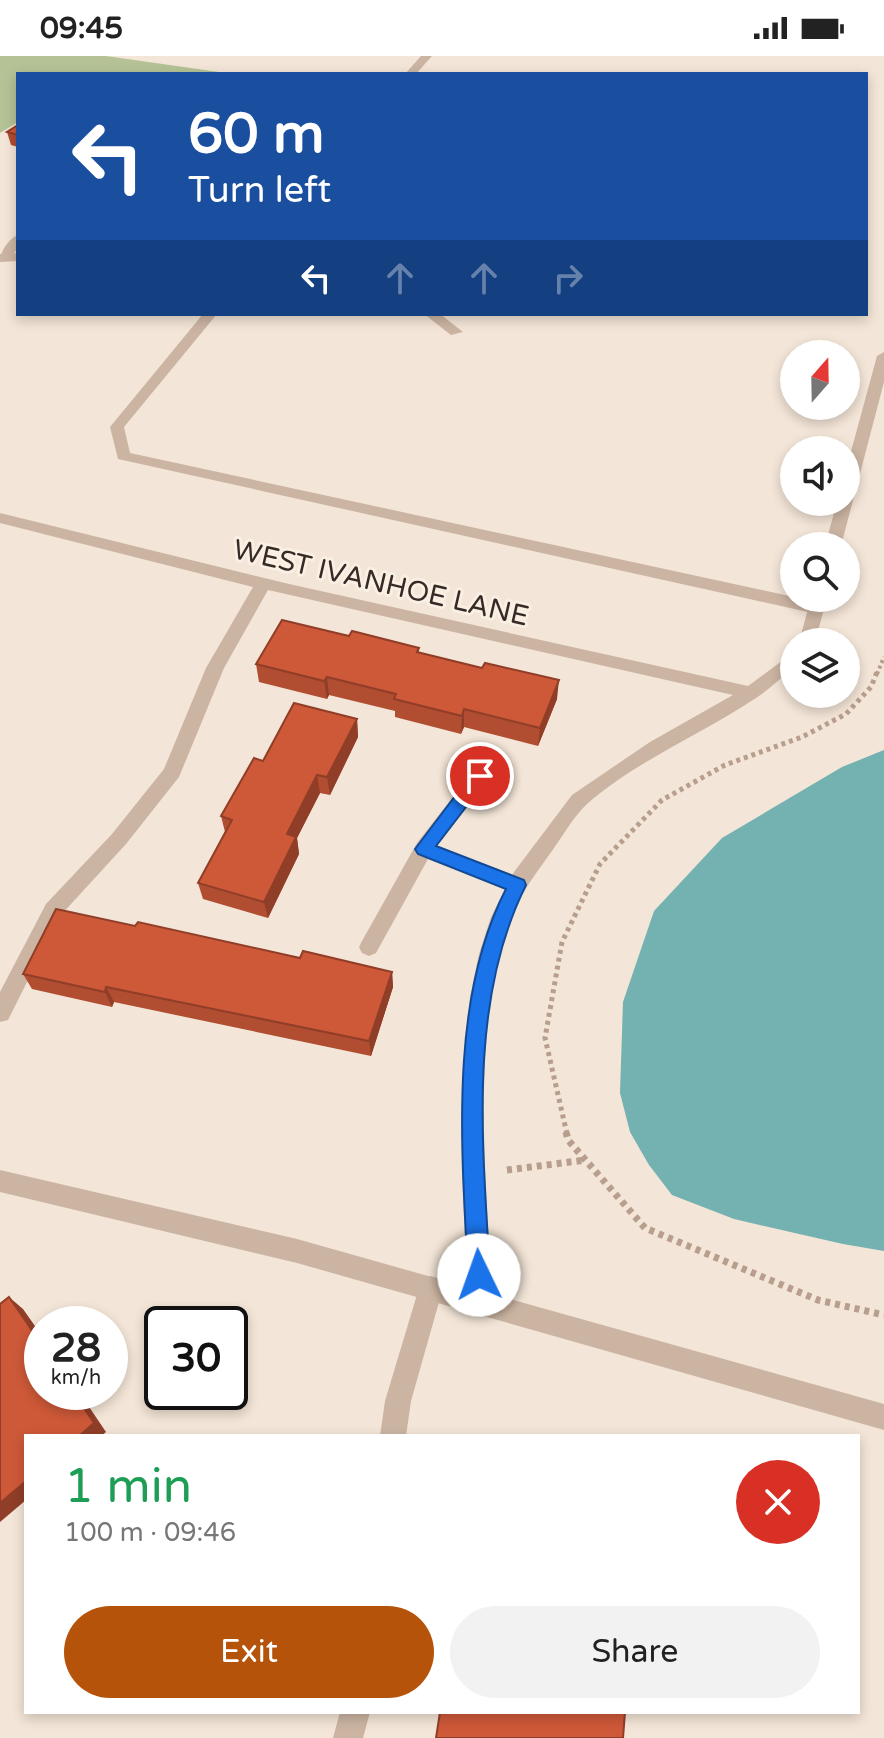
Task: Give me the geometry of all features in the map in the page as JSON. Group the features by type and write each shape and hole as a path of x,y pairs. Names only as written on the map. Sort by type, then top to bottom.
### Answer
{"street":[{"path":"412,72 427,56"},
{"path":"2,258 16,241"},
{"path":"208,316 117,427 123,456 780,595"},
{"path":"434,316 456,332"},
{"path":"860,447 884,356"},
{"name":"WEST IVANHOE LANE","path":"0,518 263,584 751,693"},
{"path":"0,1013 15,978 53,910 119,839 172,772 215,668 263,584"},
{"path":"480,1302 474,1169 475,1070 481,997 489,954 501,917 517,885 579,800 656,747 751,693 780,669"},
{"path":"369,947 424,849 480,776"},
{"path":"424,849 517,885"},
{"path":"0,1181 297,1251 884,1417"},
{"path":"393,1434 398,1401 431,1288"},
{"path":"348,1738 354,1714"}],"path":[{"path":"884,657 871,687 846,714 802,737 725,765 662,800 600,864 562,942 545,1038 568,1140 645,1228 818,1300 884,1315"},
{"path":"474,1169 520,1171 586,1160"}],"green space":[{"path":"0,56 106,56 219,72 16,72 16,123 0,133"}],"water":[{"path":"884,750 884,1251 734,1219 672,1195 649,1165 630,1132 620,1093 623,1002 654,911 722,838 842,767"}],"building":[{"path":"282,620 349,636 352,631 419,648 417,652 482,668 485,663 559,680 540,728 464,709 462,716 394,699 396,694 256,664"},
{"path":"294,703 357,719 327,777 317,775 287,834 296,837 264,902 198,883 232,820 221,816 254,758 263,761"},
{"path":"56,909 135,926 138,922 300,958 303,951 392,972 369,1041 106,987 105,992 23,974"},
{"path":"9,1297 24,1319 24,1410 85,1410 94,1423 81,1434 24,1434 24,1483 0,1503 0,1304"},
{"path":"440,1714 625,1714 623,1738 436,1738"}],"route":[{"path":"479,1275 474,1169 475,1070 481,997 489,954 501,917 517,885 424,849 480,776"}]}
